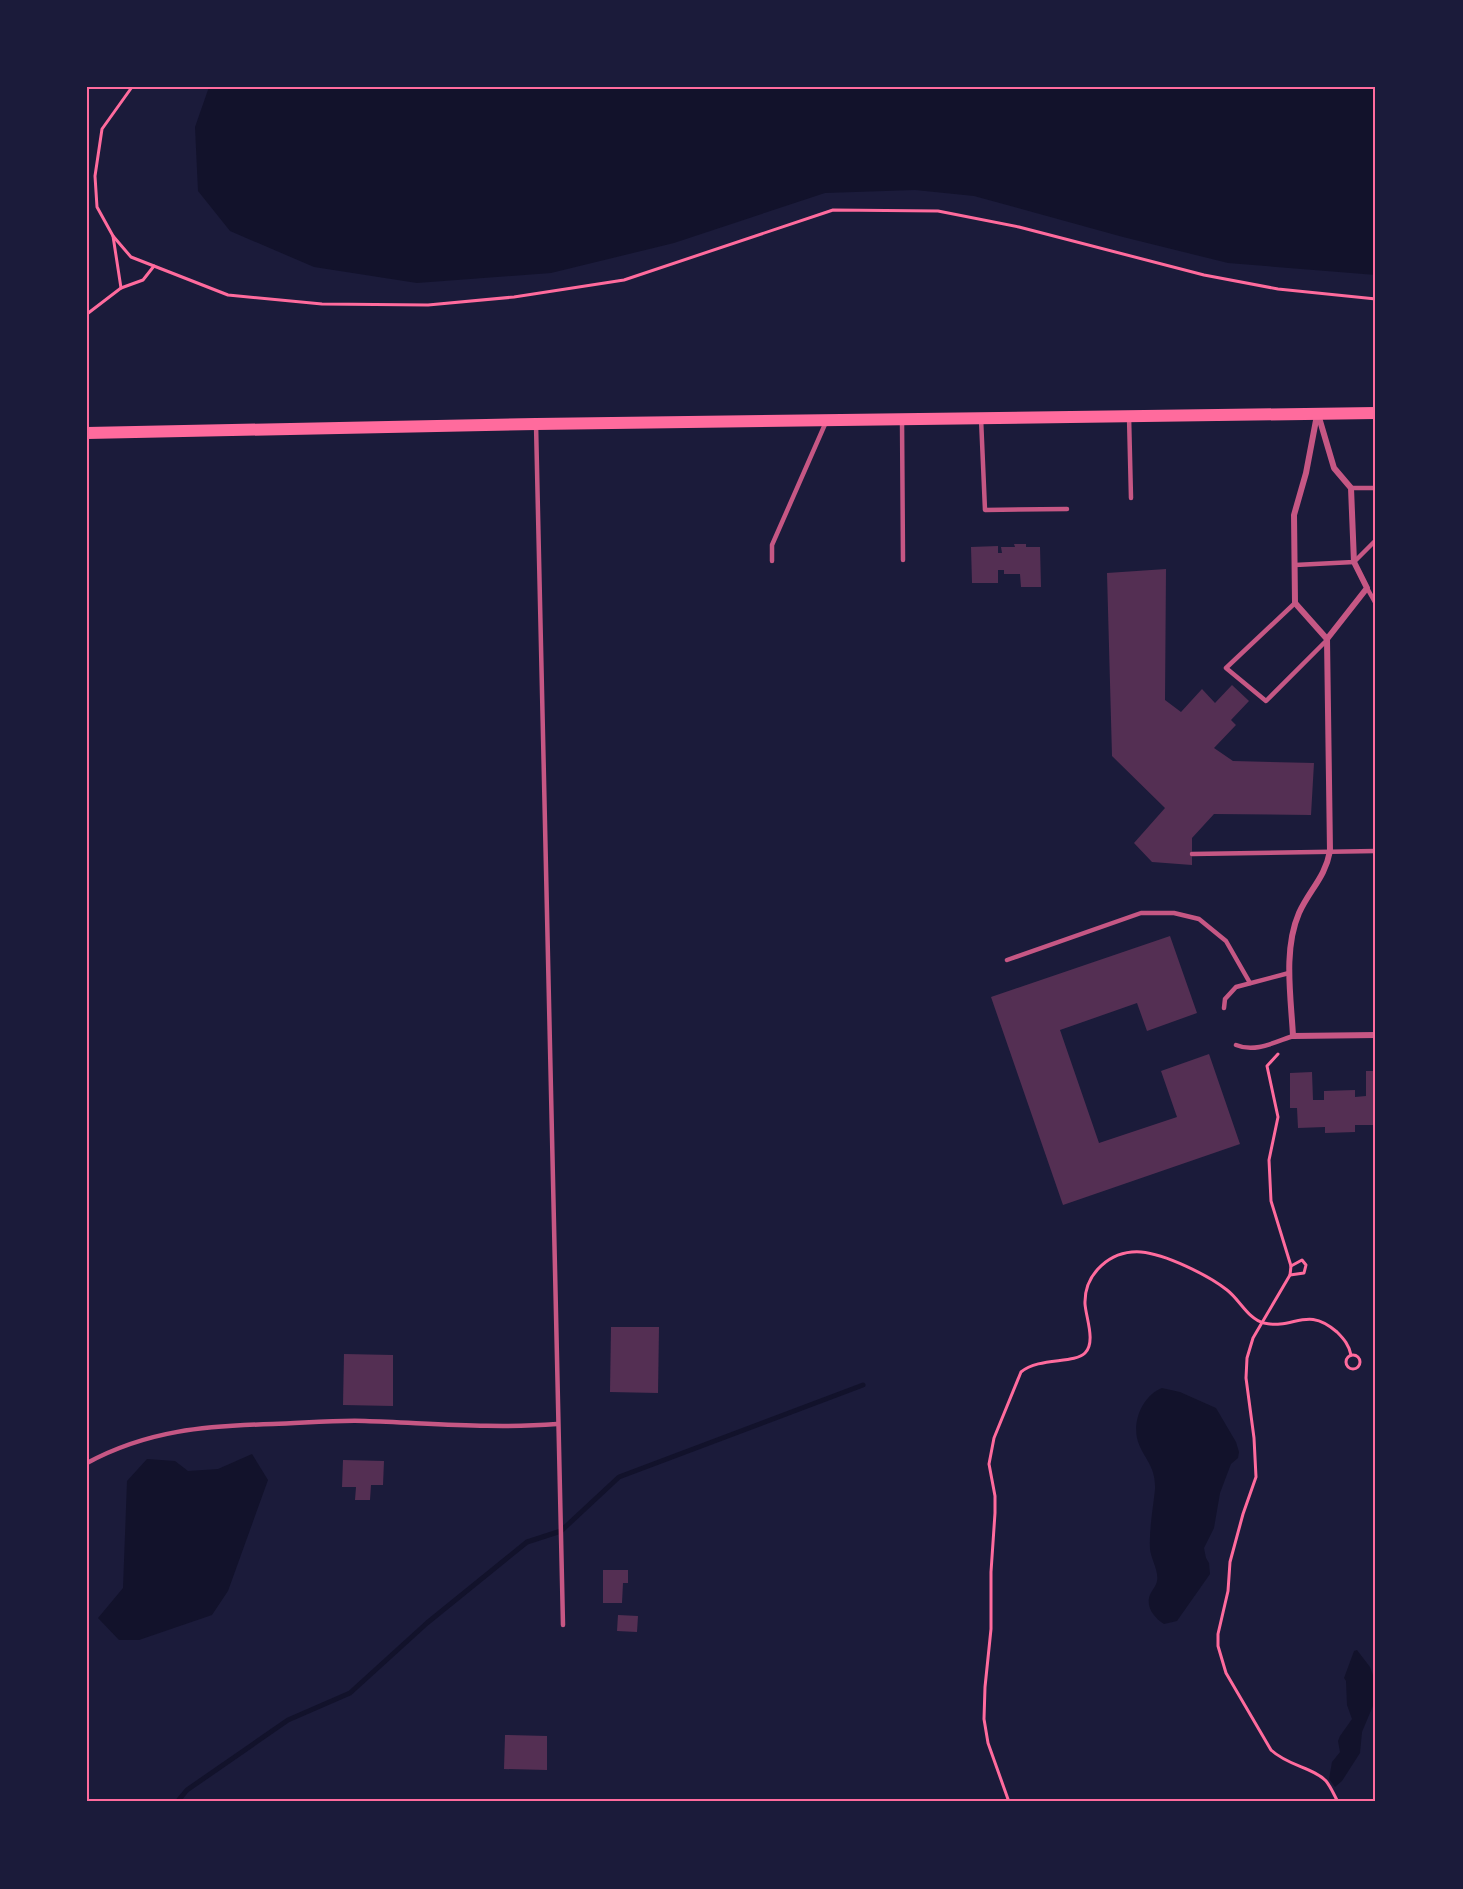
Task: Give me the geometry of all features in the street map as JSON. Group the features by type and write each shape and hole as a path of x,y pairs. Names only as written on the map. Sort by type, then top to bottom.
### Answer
{"main road":[{"path":"87,434 536,424 1376,413"}],"street":[{"path":"1318,414 1334,468 1351,488 1354,562 1367,588 1327,639 1330,851 1328,864 1321,879 1306,899 1298,915 1292,940 1289,973 1293,1036 1376,1035"},
{"path":"1318,414 1306,473 1294,515 1295,603 1327,639"}],"lane":[{"path":"1129,416 1131,498"},
{"path":"981,418 985,510 1067,509"},
{"path":"902,419 903,560"},
{"path":"772,561 772,545 826,421"},
{"path":"536,424 563,1625"},
{"path":"1351,488 1376,488"},
{"path":"1295,565 1354,562 1376,540"},
{"path":"1367,588 1376,604"},
{"path":"1295,603 1226,668 1266,701 1327,639"},
{"path":"1192,854 1376,851"},
{"path":"1007,960 1141,913 1174,913 1199,919 1226,941 1250,983"},
{"path":"1224,1008 1225,999 1236,987 1289,973"},
{"path":"1236,1045 1246,1049 1258,1048 1293,1036"},
{"path":"87,1463 161,1434 244,1425 363,1421 473,1425 557,1424"}],"path":[{"path":"132,87 102,129 95,176 97,207 113,236 131,257 228,295 322,304 428,305 514,297 624,280 833,210 938,211 1019,227 1204,275 1278,289 1376,299"},
{"path":"113,236 121,288"},
{"path":"87,314 121,288 142,280 154,266"},
{"path":"1293,1036 1267,1066 1278,1117 1269,1160 1271,1201 1291,1266 1290,1275 1253,1338 1247,1358 1245,1378 1254,1438 1256,1477 1230,1562 1228,1591 1218,1634 1218,1646 1226,1673 1271,1750 1281,1759 1317,1775 1327,1784 1338,1802"},
{"path":"1009,1802 988,1743 984,1719 991,1629 990,1583 995,1513 995,1496 989,1464 994,1438 1022,1372 1038,1363 1084,1354 1088,1349 1090,1341 1085,1303 1092,1278 1106,1260 1115,1255 1140,1252 1151,1254 1212,1280 1228,1291 1262,1322 1285,1323 1311,1318 1320,1320 1342,1337 1351,1355"},
{"path":"1290,1275 1304,1273 1306,1265 1302,1260 1291,1266"},
{"path":"1351,1355 1358,1356 1360,1360 1360,1365 1355,1369 1350,1368 1346,1362 1351,1355"}],"shaded area":[{"path":"209,87 1376,87 1376,275 1228,263 974,196 915,190 825,193 674,243 551,273 417,283 314,267 230,231 198,191 195,127"},
{"path":"1162,1388 1180,1392 1216,1408 1236,1442 1239,1452 1238,1458 1231,1464 1220,1493 1214,1528 1204,1548 1210,1574 1177,1621 1164,1624 1149,1606 1157,1577 1150,1549 1155,1480 1139,1445 1136,1430 1141,1408 1150,1396"},
{"path":"252,1454 268,1480 228,1591 212,1615 139,1640 119,1640 98,1618 123,1588 127,1481 147,1459 175,1461 188,1471 218,1469"},
{"path":"1357,1650 1370,1667 1374,1678 1375,1701 1362,1732 1360,1753 1342,1781 1335,1787 1329,1779 1332,1762 1340,1752 1338,1741 1340,1736 1352,1719 1347,1705 1344,1678 1354,1651"}],"building":[{"path":"1014,544 1040,547 1041,587 1021,587 1020,574 1004,574 1004,570 998,570 998,583 972,583 971,547 998,546 998,553 1002,553 1001,547 1015,547"},
{"path":"1166,569 1165,700 1181,712 1202,689 1215,703 1232,685 1249,701 1231,720 1236,725 1214,748 1233,761 1314,763 1311,815 1214,814 1192,838 1192,865 1152,862 1134,843 1165,808 1112,756 1107,573"},
{"path":"1170,936 1197,1013 1147,1031 1137,1003 1060,1030 1099,1143 1177,1117 1161,1071 1209,1054 1240,1144 1063,1205 991,997"},
{"path":"1366,1071 1376,1071 1376,1125 1355,1125 1355,1132 1325,1133 1325,1127 1298,1128 1297,1108 1290,1108 1290,1073 1312,1072 1313,1100 1324,1100 1324,1091 1355,1090 1355,1097 1366,1096"},
{"path":"611,1327 659,1327 658,1393 610,1392"},
{"path":"344,1354 393,1355 393,1406 343,1405"},
{"path":"343,1460 384,1461 383,1485 371,1485 370,1500 355,1500 356,1487 342,1487"},
{"path":"603,1570 628,1570 628,1583 623,1583 622,1603 603,1603"},
{"path":"618,1615 638,1616 637,1632 617,1631"},
{"path":"505,1735 547,1736 547,1770 504,1769"}],"waterway":[{"path":"177,1802 187,1790 288,1720 350,1693 427,1623 527,1542 561,1531 619,1477 863,1385"}]}
